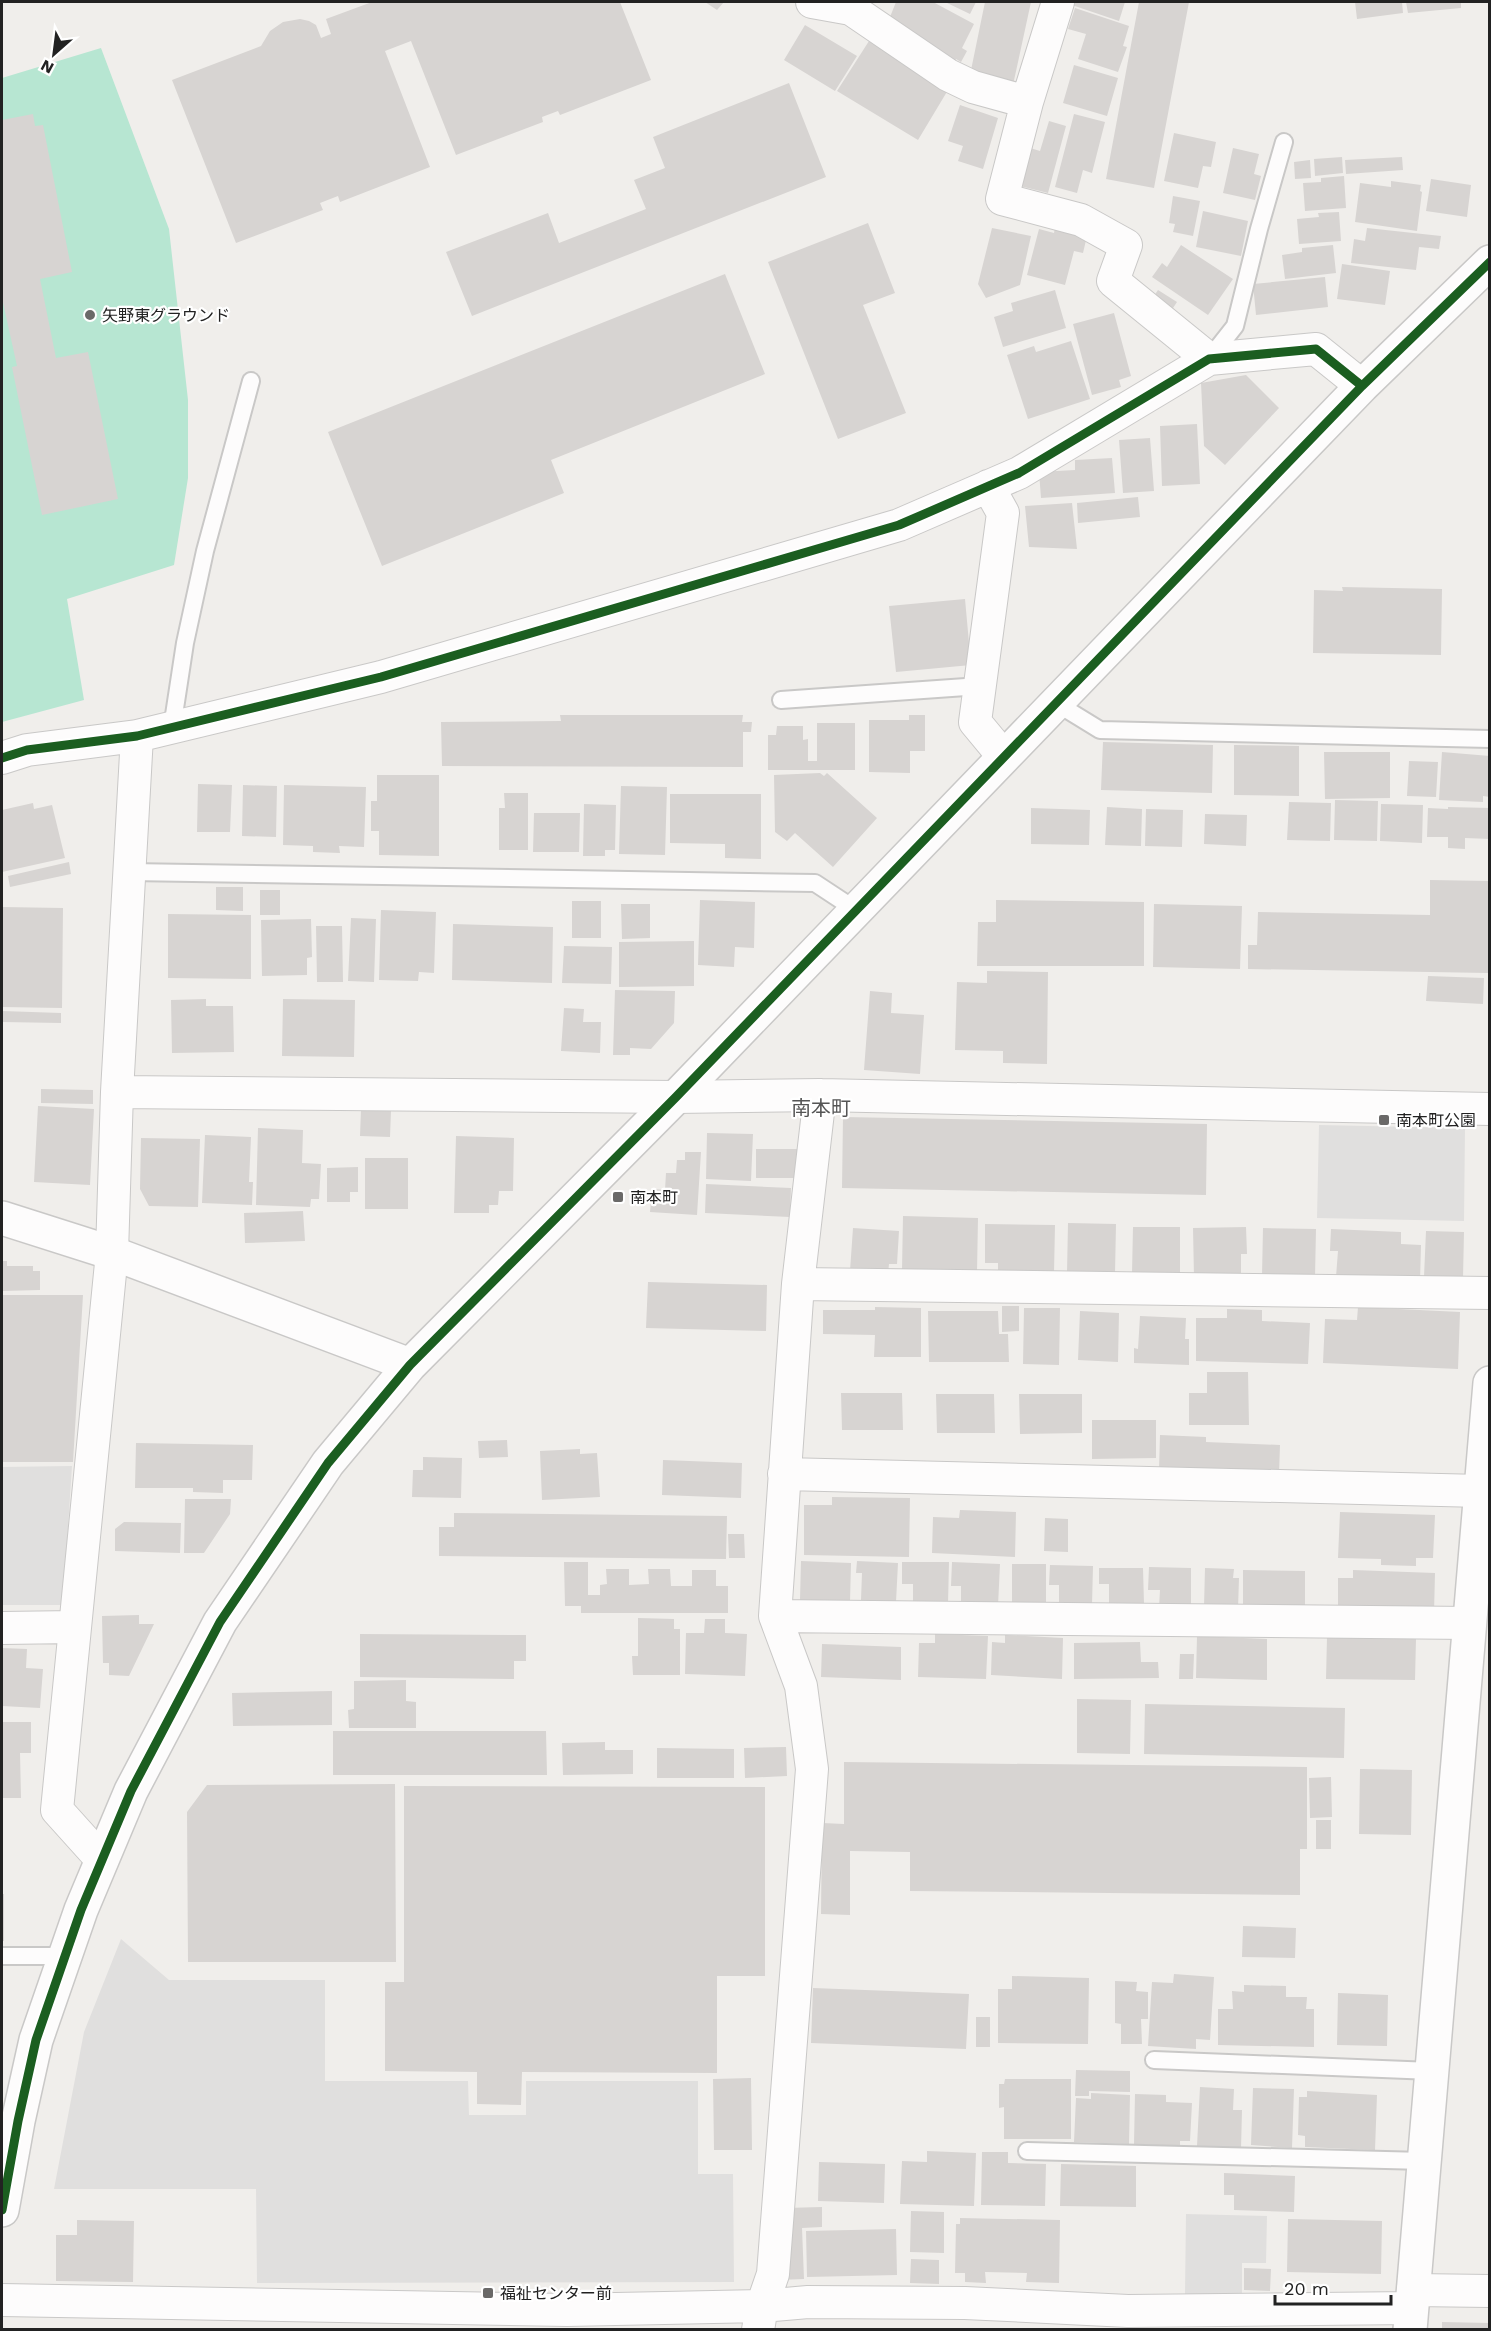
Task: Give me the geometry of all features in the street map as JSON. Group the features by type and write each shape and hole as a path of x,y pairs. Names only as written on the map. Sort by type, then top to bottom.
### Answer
{"street":[{"path":"812,2 853,5 948,75 973,87 1027,102"},
{"path":"1058,2 1027,102 1002,199 1081,220 1126,245 1113,281 1209,359"},
{"path":"2,2210 10,2121 81,1911 131,1791 220,1622 328,1463 410,1365 676,1097 1362,386 1490,262"},
{"path":"2,758 27,750 137,736 381,677 888,528 1019,473 1209,359 1316,349 1362,386"},
{"path":"988,486 1003,513 975,722 1004,757"},
{"path":"102,1860 57,1810 112,1253 117,1092 137,736"},
{"path":"117,1092 676,1097 820,1095 1490,1109"},
{"path":"760,2318 773,2274 812,1769 801,1686 775,1616 798,1284 820,1095"},
{"path":"2,1218 112,1253 410,1365"},
{"path":"798,1284 1490,1293"},
{"path":"1412,2309 1490,1383"},
{"path":"784,1474 1480,1491"},
{"path":"775,1616 1469,1623"},
{"path":"2,1628 75,1627"},
{"path":"2,2300 567,2310 760,2318 808,2302 965,2303 1128,2311 1412,2309 1490,2291"}],"lane":[{"path":"1209,359 1235,326 1258,229 1284,142"},
{"path":"172,728 185,643 205,551 251,381"},
{"path":"781,700 981,686"},
{"path":"1056,703 1100,730 1490,739"},
{"path":"129,872 815,883 856,910"},
{"path":"2,1956 65,1956"},
{"path":"1154,2060 1432,2071"},
{"path":"1028,2151 1424,2161"}],"green space":[{"name":"矢野東グラウンド","path":"101,48 169,229 188,400 188,478 174,565 67,599 84,700 2,722 2,78"}],"shaded area":[{"path":"1319,1125 1465,1128 1464,1221 1317,1218"},
{"path":"72,1466 63,1605 2,1605 2,1467"},
{"path":"121,1939 169,1980 325,1980 325,2081 468,2081 469,2115 526,2115 526,2081 698,2081 698,2174 733,2174 734,2282 257,2283 256,2189 54,2189 84,2032"},
{"path":"1186,2214 1267,2216 1266,2263 1242,2263 1242,2295 1185,2294"}],"building":[{"path":"372,2 620,2 651,80 560,115 558,111 542,117 543,122 456,155 411,41 385,51 430,167 340,202 338,196 320,203 323,210 236,243 172,80 261,46 270,31 283,22 300,19 309,21 316,25 321,38 331,34 326,19"},
{"path":"705,2 724,2 717,10"},
{"path":"896,2 933,2 974,24 962,48 967,51 961,62 956,59 951,67 888,22"},
{"path":"945,2 976,2 970,14"},
{"path":"985,2 1031,2 1013,85 970,75"},
{"path":"1070,2 1125,2 1119,21 1069,4"},
{"path":"1139,2 1189,2 1154,188 1106,179"},
{"path":"1355,2 1402,2 1403,13 1357,19"},
{"path":"1406,2 1461,2 1461,8 1408,13"},
{"path":"1075,8 1129,26 1123,46 1127,47 1118,72 1078,59 1086,34 1068,29"},
{"path":"805,25 857,56 835,91 784,60"},
{"path":"869,41 948,90 918,140 837,91"},
{"path":"1074,65 1118,78 1107,116 1063,103"},
{"path":"789,83 826,177 472,316 446,252 548,213 559,243 646,209 634,180 665,168 653,137"},
{"path":"960,105 998,118 983,169 958,161 963,146 948,141"},
{"path":"33,114 35,126 43,125 72,272 40,279 56,358 88,352 118,499 42,515 12,367 17,366 2,298 2,120"},
{"path":"1074,114 1105,122 1092,173 1083,170 1077,193 1055,187"},
{"path":"1049,121 1066,126 1048,193 1016,185 1027,147 1040,151"},
{"path":"1174,133 1216,142 1211,167 1203,166 1198,188 1164,181"},
{"path":"1233,148 1259,154 1254,174 1261,176 1255,200 1223,193"},
{"path":"1342,157 1343,173 1315,176 1314,159"},
{"path":"1402,157 1403,170 1346,174 1345,160"},
{"path":"1310,160 1311,178 1295,179 1294,162"},
{"path":"1344,176 1346,208 1305,211 1303,183 1321,182 1321,178"},
{"path":"1431,179 1471,185 1467,217 1426,211"},
{"path":"1391,181 1421,185 1417,231 1355,222 1360,183 1391,187"},
{"path":"1173,196 1200,201 1193,236 1173,232 1175,224 1169,223"},
{"path":"1203,211 1248,221 1241,256 1196,247"},
{"path":"1339,212 1341,241 1299,244 1297,219 1319,217 1318,213"},
{"path":"868,223 895,293 863,305 906,413 838,439 768,262"},
{"path":"1055,227 1087,236 1083,253 1074,251 1065,285 1027,275 1039,229 1054,233"},
{"path":"992,228 1031,236 1020,285 986,298 978,284"},
{"path":"1367,228 1441,236 1439,249 1419,247 1416,270 1351,263 1354,239 1365,241"},
{"path":"1181,245 1233,279 1208,315 1152,277 1162,263 1167,267"},
{"path":"1333,245 1336,273 1285,279 1282,255 1302,252 1302,248"},
{"path":"1342,264 1390,271 1385,305 1337,299"},
{"path":"725,274 765,374 551,460 564,493 382,566 328,432"},
{"path":"1325,277 1328,307 1256,315 1253,284"},
{"path":"1055,290 1066,328 1003,347 994,317 1013,311 1011,303"},
{"path":"1158,290 1177,302 1171,311 1152,299"},
{"path":"1114,313 1131,376 1119,380 1121,387 1092,395 1073,324"},
{"path":"1071,341 1090,399 1028,419 1007,355 1034,346 1036,352"},
{"path":"1246,375 1279,408 1225,465 1204,446 1201,383"},
{"path":"1197,424 1200,484 1162,486 1160,426"},
{"path":"1150,438 1154,491 1123,493 1119,440"},
{"path":"1112,458 1115,493 1041,498 1039,472 1075,470 1075,460"},
{"path":"1138,497 1140,517 1078,523 1077,503"},
{"path":"1072,503 1077,549 1029,547 1025,506"},
{"path":"1342,587 1442,589 1441,655 1313,653 1314,590 1343,591"},
{"path":"965,599 971,665 896,672 889,606"},
{"path":"560,715 743,715 742,722 752,722 751,732 743,732 743,767 442,766 441,722 561,721"},
{"path":"909,715 925,715 925,751 910,751 910,773 869,772 869,720 909,720"},
{"path":"817,723 855,723 855,770 768,770 768,735 776,735 777,726 803,726 803,740 808,739 808,761 817,761"},
{"path":"1103,742 1213,745 1212,793 1101,790"},
{"path":"1234,745 1299,746 1299,796 1234,795"},
{"path":"1324,752 1390,752 1390,798 1325,799"},
{"path":"1442,752 1490,756 1490,797 1483,796 1483,802 1439,800"},
{"path":"1409,761 1438,762 1436,797 1407,796"},
{"path":"820,773 824,776 827,773 877,818 833,867 795,833 787,841 775,832 774,775"},
{"path":"377,775 439,775 439,856 379,855 379,831 371,831 371,801 377,801"},
{"path":"198,784 232,785 230,832 197,832"},
{"path":"243,785 277,786 276,837 242,836"},
{"path":"284,785 366,787 364,847 339,846 340,853 313,852 313,846 283,845"},
{"path":"621,786 667,787 665,855 619,854"},
{"path":"504,793 528,793 528,850 499,850 499,808 505,808"},
{"path":"670,794 761,794 761,859 725,858 725,844 670,843"},
{"path":"1335,800 1378,801 1377,841 1334,840"},
{"path":"1289,802 1331,803 1330,841 1287,840"},
{"path":"33,803 34,809 52,805 65,858 2,872 2,810"},
{"path":"584,804 616,805 615,850 605,850 605,856 583,856"},
{"path":"1381,804 1423,805 1422,843 1380,841"},
{"path":"1107,807 1142,809 1141,846 1105,845"},
{"path":"1448,807 1490,808 1490,839 1465,838 1465,849 1448,848 1448,837 1427,837 1428,808 1448,809"},
{"path":"1031,808 1090,810 1089,845 1031,844"},
{"path":"1146,809 1183,810 1182,847 1145,846"},
{"path":"534,813 580,813 579,852 533,852"},
{"path":"1205,814 1247,815 1246,846 1204,844"},
{"path":"69,862 71,874 10,887 8,876"},
{"path":"1430,880 1489,881 1488,973 1248,969 1248,945 1257,945 1258,912 1430,915"},
{"path":"216,887 243,887 243,911 216,910"},
{"path":"260,890 280,890 280,915 260,915"},
{"path":"700,900 755,902 754,948 735,947 734,967 698,965"},
{"path":"996,900 1144,902 1144,966 977,966 978,922 996,922"},
{"path":"572,901 601,901 601,938 572,938"},
{"path":"621,904 650,904 650,938 622,939"},
{"path":"1154,904 1242,906 1240,969 1153,967"},
{"path":"2,907 63,908 62,1008 2,1007"},
{"path":"381,910 436,912 434,973 419,972 418,981 379,980"},
{"path":"168,914 251,915 251,979 168,978"},
{"path":"351,918 376,919 374,982 348,981"},
{"path":"311,919 312,957 307,958 307,975 262,976 261,920"},
{"path":"453,924 553,927 552,983 452,980"},
{"path":"316,926 342,926 343,982 317,982"},
{"path":"694,941 694,986 619,987 619,942"},
{"path":"564,946 612,947 611,984 562,983"},
{"path":"987,971 1048,972 1047,1064 1003,1063 1003,1051 955,1050 957,982 987,983"},
{"path":"1428,976 1484,978 1483,1004 1426,1001"},
{"path":"615,990 675,991 674,1023 651,1049 630,1048 630,1055 613,1055"},
{"path":"870,991 892,993 891,1013 924,1015 920,1074 864,1070"},
{"path":"206,999 206,1006 233,1006 234,1052 172,1053 171,1000"},
{"path":"283,999 355,1000 354,1057 282,1056"},
{"path":"564,1008 584,1009 583,1022 601,1022 600,1053 561,1051"},
{"path":"2,1011 61,1013 61,1023 2,1022"},
{"path":"41,1089 93,1090 93,1104 41,1103"},
{"path":"38,1106 94,1109 90,1185 34,1182"},
{"path":"361,1110 391,1110 390,1137 360,1136"},
{"path":"843,1117 1207,1124 1206,1195 842,1188"},
{"path":"258,1128 303,1130 302,1163 321,1164 319,1199 311,1199 310,1207 256,1205"},
{"path":"707,1133 753,1134 751,1181 706,1179"},
{"path":"205,1135 251,1137 249,1182 253,1182 252,1205 202,1203"},
{"path":"456,1136 514,1138 513,1191 499,1191 498,1205 489,1205 489,1213 454,1213"},
{"path":"141,1138 200,1139 198,1207 149,1206 140,1189"},
{"path":"756,1149 804,1149 804,1178 756,1178"},
{"path":"685,1152 701,1152 697,1215 650,1212 652,1189 665,1190 666,1173 676,1173 677,1160 685,1160"},
{"path":"365,1158 408,1158 408,1209 365,1209"},
{"path":"358,1167 358,1192 350,1192 350,1202 327,1202 327,1168"},
{"path":"706,1184 791,1188 790,1217 705,1213"},
{"path":"303,1211 305,1241 245,1243 244,1213"},
{"path":"903,1216 978,1218 977,1272 902,1270"},
{"path":"1068,1223 1116,1224 1115,1274 1067,1273"},
{"path":"985,1224 1055,1225 1054,1273 998,1272 998,1263 985,1263"},
{"path":"1133,1227 1180,1227 1180,1274 1132,1274"},
{"path":"1246,1227 1247,1254 1241,1254 1241,1276 1194,1277 1193,1228"},
{"path":"853,1228 899,1231 897,1264 889,1264 888,1274 850,1271"},
{"path":"1263,1228 1316,1229 1315,1278 1262,1276"},
{"path":"1331,1229 1401,1232 1401,1244 1421,1245 1420,1281 1336,1277 1338,1251 1330,1251"},
{"path":"1426,1231 1464,1232 1463,1278 1424,1277"},
{"path":"2,1261 7,1261 7,1266 33,1266 33,1271 40,1271 40,1290 2,1291"},
{"path":"648,1282 767,1285 766,1331 646,1328"},
{"path":"2,1295 83,1295 73,1462 2,1462"},
{"path":"1002,1306 1019,1306 1019,1331 1002,1332"},
{"path":"875,1307 921,1308 921,1357 874,1357 875,1335 823,1334 823,1310 875,1310"},
{"path":"1358,1307 1460,1312 1458,1369 1323,1363 1325,1319 1357,1320"},
{"path":"1024,1308 1060,1308 1059,1365 1023,1364"},
{"path":"1227,1309 1262,1310 1262,1321 1310,1323 1308,1364 1196,1361 1196,1318 1227,1318"},
{"path":"928,1311 998,1311 999,1334 1008,1334 1009,1362 929,1362"},
{"path":"1080,1311 1119,1313 1118,1362 1078,1360"},
{"path":"1140,1316 1186,1318 1185,1339 1189,1339 1189,1365 1134,1363 1134,1348 1138,1349"},
{"path":"1207,1372 1248,1372 1249,1425 1189,1425 1189,1393 1207,1393"},
{"path":"841,1393 902,1393 903,1430 842,1430"},
{"path":"936,1394 994,1394 995,1433 937,1433"},
{"path":"1019,1394 1082,1394 1082,1433 1020,1434"},
{"path":"1092,1420 1156,1420 1156,1458 1092,1459"},
{"path":"1160,1435 1206,1437 1206,1442 1280,1445 1279,1474 1159,1470"},
{"path":"507,1440 508,1457 479,1458 478,1441"},
{"path":"136,1443 253,1445 252,1480 223,1480 223,1493 193,1492 193,1488 135,1488"},
{"path":"580,1449 580,1454 597,1453 600,1497 542,1500 540,1451"},
{"path":"423,1457 462,1458 461,1498 412,1497 413,1470 423,1470"},
{"path":"663,1460 742,1463 741,1498 662,1495"},
{"path":"832,1497 910,1498 909,1557 804,1555 804,1505 832,1505"},
{"path":"185,1499 231,1499 230,1514 204,1553 184,1553"},
{"path":"960,1510 1016,1512 1015,1557 932,1553 933,1517 959,1518"},
{"path":"1340,1512 1435,1515 1433,1558 1416,1558 1416,1566 1381,1565 1381,1559 1338,1558"},
{"path":"454,1513 727,1516 726,1559 439,1556 439,1527 454,1527"},
{"path":"1045,1518 1068,1519 1068,1552 1044,1551"},
{"path":"124,1522 181,1523 180,1553 115,1551 115,1529"},
{"path":"728,1534 744,1534 745,1558 729,1558"},
{"path":"801,1561 851,1563 850,1602 800,1600"},
{"path":"857,1561 898,1563 896,1602 861,1600 862,1573 856,1573"},
{"path":"564,1562 588,1562 588,1595 600,1595 600,1585 607,1584 606,1569 629,1569 629,1585 649,1584 648,1569 670,1569 671,1586 692,1586 692,1570 716,1570 716,1586 728,1586 728,1613 581,1613 581,1606 565,1606"},
{"path":"902,1562 949,1562 948,1604 913,1603 913,1584 902,1584"},
{"path":"952,1562 1000,1564 998,1606 961,1604 961,1586 951,1586"},
{"path":"1012,1564 1046,1564 1046,1605 1012,1605"},
{"path":"1050,1565 1093,1566 1092,1605 1059,1605 1059,1585 1049,1585"},
{"path":"1149,1567 1191,1568 1191,1608 1159,1608 1160,1590 1148,1590"},
{"path":"1099,1568 1143,1568 1144,1604 1109,1604 1109,1584 1099,1584"},
{"path":"1205,1568 1234,1569 1233,1578 1239,1578 1238,1609 1204,1607"},
{"path":"1243,1570 1305,1571 1305,1609 1243,1607"},
{"path":"1353,1570 1435,1573 1434,1613 1338,1610 1338,1578 1353,1578"},
{"path":"139,1615 139,1624 154,1624 129,1676 109,1675 109,1663 103,1663 102,1616"},
{"path":"638,1618 674,1619 674,1629 680,1629 680,1675 633,1675 632,1656 638,1656"},
{"path":"705,1619 725,1619 725,1633 747,1634 745,1676 685,1674 686,1633 704,1633"},
{"path":"360,1634 526,1635 526,1661 514,1661 514,1679 360,1677"},
{"path":"935,1634 988,1636 986,1679 918,1677 919,1643 935,1643"},
{"path":"1005,1635 1063,1638 1062,1679 991,1675 992,1642 1005,1643"},
{"path":"1197,1636 1267,1639 1267,1680 1196,1678"},
{"path":"1327,1637 1416,1639 1415,1680 1326,1679"},
{"path":"1140,1642 1141,1662 1158,1662 1159,1678 1074,1679 1074,1643"},
{"path":"822,1644 901,1647 901,1680 821,1677"},
{"path":"2,1648 27,1649 26,1668 43,1669 40,1708 2,1706"},
{"path":"1180,1654 1194,1654 1193,1679 1179,1679"},
{"path":"406,1680 406,1701 416,1702 416,1728 349,1728 348,1710 354,1709 354,1681"},
{"path":"332,1691 332,1725 233,1726 232,1693"},
{"path":"1077,1699 1131,1700 1130,1754 1077,1753"},
{"path":"1145,1704 1345,1708 1344,1758 1144,1754"},
{"path":"2,1722 31,1722 31,1753 20,1753 21,1798 2,1798"},
{"path":"333,1731 546,1731 547,1775 333,1775"},
{"path":"605,1742 605,1750 633,1750 633,1774 563,1775 562,1743"},
{"path":"786,1747 787,1776 745,1778 744,1748"},
{"path":"657,1748 734,1749 734,1778 657,1778"},
{"path":"844,1762 1307,1767 1307,1849 1300,1849 1300,1895 910,1891 910,1852 850,1851 850,1915 821,1914 822,1823 844,1824"},
{"path":"1360,1769 1412,1770 1411,1835 1359,1834"},
{"path":"1331,1777 1332,1817 1310,1818 1309,1778"},
{"path":"395,1784 396,1962 188,1962 187,1812 207,1785"},
{"path":"404,1786 765,1787 765,1976 717,1976 717,2073 522,2072 521,2105 477,2104 477,2072 385,2071 385,1982 404,1982"},
{"path":"1316,1820 1331,1820 1331,1849 1316,1849"},
{"path":"2,1894 4,1894 4,1941 2,1941"},
{"path":"1243,1926 1296,1928 1295,1958 1242,1957"},
{"path":"1174,1974 1214,1977 1210,2040 1196,2039 1196,2049 1148,2046 1152,1982 1173,1983"},
{"path":"1012,1976 1089,1978 1088,2044 998,2043 998,1989 1012,1989"},
{"path":"1115,1981 1137,1982 1136,1991 1148,1992 1148,2019 1141,2019 1142,2044 1121,2044 1121,2024 1115,2023"},
{"path":"1244,1985 1286,1986 1286,1997 1307,1997 1306,2009 1314,2009 1314,2047 1218,2045 1218,2009 1233,2009 1232,1991 1244,1992"},
{"path":"813,1988 969,1994 966,2049 811,2043"},
{"path":"1338,1993 1388,1995 1387,2046 1337,2045"},
{"path":"976,2017 990,2017 990,2047 976,2047"},
{"path":"1076,2070 1130,2071 1130,2092 1089,2091 1089,2096 1075,2096"},
{"path":"751,2078 752,2150 714,2150 713,2079"},
{"path":"1005,2079 1071,2079 1071,2139 1004,2139 1004,2107 999,2108 999,2084 1004,2084"},
{"path":"1200,2087 1234,2089 1233,2110 1242,2110 1241,2149 1197,2146"},
{"path":"1253,2088 1294,2089 1292,2148 1251,2145"},
{"path":"1307,2091 1377,2095 1375,2150 1305,2147 1305,2136 1298,2135 1299,2097 1307,2097"},
{"path":"1091,2093 1130,2095 1129,2144 1074,2142 1076,2098 1091,2099"},
{"path":"1135,2094 1166,2095 1166,2102 1192,2103 1190,2141 1180,2141 1180,2146 1134,2144"},
{"path":"927,2151 976,2153 974,2206 900,2204 902,2161 927,2162"},
{"path":"982,2152 1008,2152 1008,2163 1046,2164 1045,2206 981,2205"},
{"path":"819,2162 885,2164 884,2203 818,2201"},
{"path":"1061,2164 1136,2166 1136,2207 1060,2206"},
{"path":"1224,2173 1295,2176 1294,2212 1234,2210 1234,2195 1224,2195"},
{"path":"822,2207 822,2227 802,2228 804,2279 778,2280 785,2208"},
{"path":"911,2211 944,2212 944,2253 910,2252"},
{"path":"960,2218 1060,2220 1059,2283 1026,2282 1027,2273 985,2272 986,2283 965,2282 965,2273 955,2273 956,2224 960,2224"},
{"path":"1288,2219 1382,2221 1381,2274 1287,2272"},
{"path":"77,2220 134,2221 133,2282 56,2281 56,2235 77,2235"},
{"path":"896,2229 897,2275 807,2277 806,2231"},
{"path":"911,2259 939,2260 939,2284 910,2283"},
{"path":"1244,2268 1271,2269 1270,2291 1244,2290"},
{"path":"1442,2322 1490,2323 1490,2330 1442,2330"}],"cycle path":[{"path":"2,2210 36,2040 81,1910 131,1791 220,1622 328,1463 410,1365 676,1097 1362,386 1490,262"},
{"path":"2,758 27,750 137,736 381,677 899,525 1019,473 1209,359 1316,349 1362,386"}],"place":[{"name":"矢野東グラウンド","path":"90,315"},
{"name":"南本町公園","path":"1384,1120"},
{"name":"南本町","path":"618,1197"},
{"name":"福祉センター前","path":"488,2293"}],"district":[{"name":"南本町","path":"821,1108"}]}
